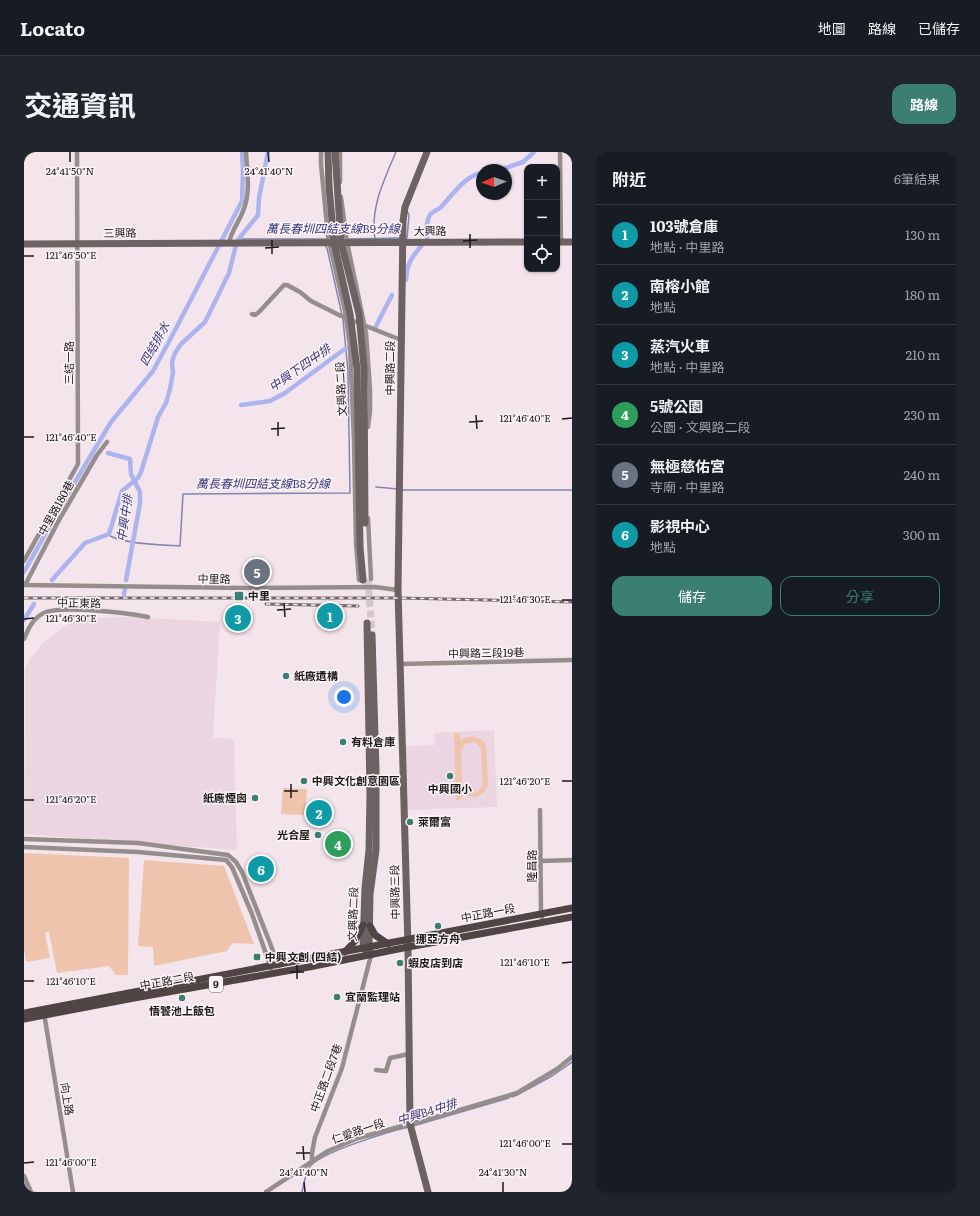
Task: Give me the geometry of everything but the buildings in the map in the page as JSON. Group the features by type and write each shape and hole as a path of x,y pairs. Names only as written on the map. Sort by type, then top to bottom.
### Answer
{"main road":[{"name":"中正路一段","path":"408,943 572,908"},
{"name":"中正路一段","path":"408,943 572,917"},
{"path":"345,952 366,926 375,935 388,944"},
{"name":"中正路二段","path":"24,1019 44,1012 133,991 366,947 408,943"},
{"name":"中正路二段","path":"24,1013 44,1012 272,974 371,955 408,943"}],"street":[{"name":"三結一路","path":"24,561 78,464 77,152"},
{"path":"232,243 230,237 244,211 247,200 246,152"},
{"name":"文興路二段","path":"321,152 321,164 338,242 352,285 362,325 364,373 365,579 360,548 357,369 348,319 338,242 329,186 328,152"},
{"name":"文興路二段","path":"335,152 338,242"},
{"name":"文興路二段","path":"338,242 340,152"},
{"name":"中興路二段","path":"398,590 402,242 405,207 428,152"},
{"path":"559,236 560,152"},
{"name":"大興路","path":"216,243 524,242"},
{"path":"560,242 572,242"},
{"name":"三興路","path":"24,244 216,243"},
{"path":"252,314 255,315 259,312 284,285 287,285 300,292 311,301 348,319 401,340"},
{"name":"中里路180巷","path":"24,585 59,520 107,442"},
{"name":"中里路","path":"24,585 245,588 376,587 398,590"},
{"name":"中興路三段","path":"398,590 408,943 408,1054 410,1124 428,1192"},
{"name":"中正東路","path":"24,639 31,624 47,612 77,610 148,617"},
{"name":"文興路二段","path":"367,623 370,794 369,850 365,888 366,947 371,955"},
{"name":"文興路二段","path":"366,926 376,850 376,769 372,635"},
{"name":"中興路三段19巷","path":"401,664 572,660"},
{"name":"隆昌路","path":"540,810 543,922"},
{"path":"24,839 138,843 228,854 236,862 242,872 280,972"},
{"path":"24,847 138,852 226,860 232,867 252,914 272,974"},
{"path":"542,861 572,860"},
{"name":"中正路二段7巷","path":"312,1161 315,1137 342,1068 371,955"},
{"name":"向上路","path":"44,1012 73,1192"},
{"path":"376,1070 386,1071 390,1058 408,1054"},
{"name":"仁愛路一段","path":"266,1192 328,1151 358,1138 517,1093 557,1069 572,1057"},
{"path":"24,1176 31,1192"}],"shaded area":[{"path":"129,617 220,622 213,737 234,740 237,850 24,834 25,669 29,660 43,643 66,625 82,618"},
{"name":"中興國小","path":"494,730 497,807 406,810 403,746 435,745 435,733"},
{"path":"460,733 460,740 467,737 481,739 486,745 488,786 480,795 470,797 462,794 462,799 456,800 454,734","holes":["473,742 476,743 481,749 483,784 478,791 470,793 462,786 461,751 464,745"]},
{"path":"283,788 307,789 305,815 281,814"},
{"path":"24,853 129,858 128,975 116,975 109,966 57,973 49,932 45,933 50,958 26,962 24,949"},
{"path":"144,860 224,866 254,944 232,943 227,951 154,966 153,947 138,946"}],"waterway":[{"name":"四結排水","path":"24,572 69,492 111,422 153,371 172,336 242,201 242,152"},
{"path":"52,580 85,543 109,534 122,491 138,478 158,417 166,403 173,373 172,362 175,353 181,344 205,322 229,273 237,241 258,215 259,198 268,152"},
{"path":"375,239 374,216 376,205 396,152"},
{"name":"中興下四中排","path":"512,166 523,162 534,152"},
{"name":"中興下四中排","path":"427,240 427,224 428,218 431,214 440,208 464,182 476,175"},
{"name":"萬長春圳四結支線B9分線","path":"405,238 407,238 409,215 407,211"},
{"name":"萬長春圳四結支線B9分線","path":"347,239 401,238"},
{"name":"萬長春圳四結支線B9分線","path":"239,239 327,239"},
{"path":"325,245 327,248 342,315"},
{"name":"中興下四中排","path":"406,280 411,261 415,253 422,245"},
{"name":"中興下四中排","path":"375,328 392,295"},
{"name":"萬長春圳四結支線B8分線","path":"108,534 121,540 131,542 180,546 183,494 350,493 348,372 343,319"},
{"name":"中興下四中排","path":"241,405 270,401 285,393 346,348"},
{"name":"中興中排","path":"108,453 130,459 131,474 140,492 140,503 126,580"},
{"name":"萬長春圳四結支線B8分線","path":"376,487 398,489"},
{"name":"萬長春圳四結支線B8分線","path":"401,490 572,490"},
{"name":"中興中排","path":"124,594 125,589"},
{"path":"24,620 34,604"},
{"name":"中興B4中排","path":"512,1097 552,1076 572,1062"},
{"name":"中興B4中排","path":"413,1126 509,1098"},
{"name":"中興B4中排","path":"302,1192 309,1168 315,1162 339,1149 355,1143 409,1127"},
{"path":"24,1182 28,1192"}],"tunnel":[{"path":"368,579 372,635"}],"railway":[{"path":"24,598 399,598 572,602"},
{"path":"266,604 358,606"}],"place":[{"name":"無極慈佑宮","path":"257,572"},
{"name":"中里","path":"239,596"},
{"name":"103號倉庫","path":"330,616"},
{"name":"蒸汽火車","path":"238,618"},
{"name":"紙廠遺構","path":"286,676"},
{"name":"有料倉庫","path":"343,742"},
{"name":"中興國小","path":"450,776"},
{"name":"中興文化創意園區","path":"304,781"},
{"name":"紙廠煙囪","path":"255,798"},
{"name":"南榕小館","path":"319,813"},
{"name":"萊爾富","path":"410,822"},
{"name":"光合屋","path":"318,835"},
{"name":"5號公園","path":"338,844"},
{"name":"影視中心","path":"261,869"},
{"name":"挪亞方舟","path":"438,926"},
{"name":"中興文創 (四結)","path":"257,957"},
{"name":"蝦皮店到店","path":"400,963"},
{"name":"宜蘭監理站","path":"337,997"},
{"name":"悟饕池上飯包","path":"182,998"}]}
